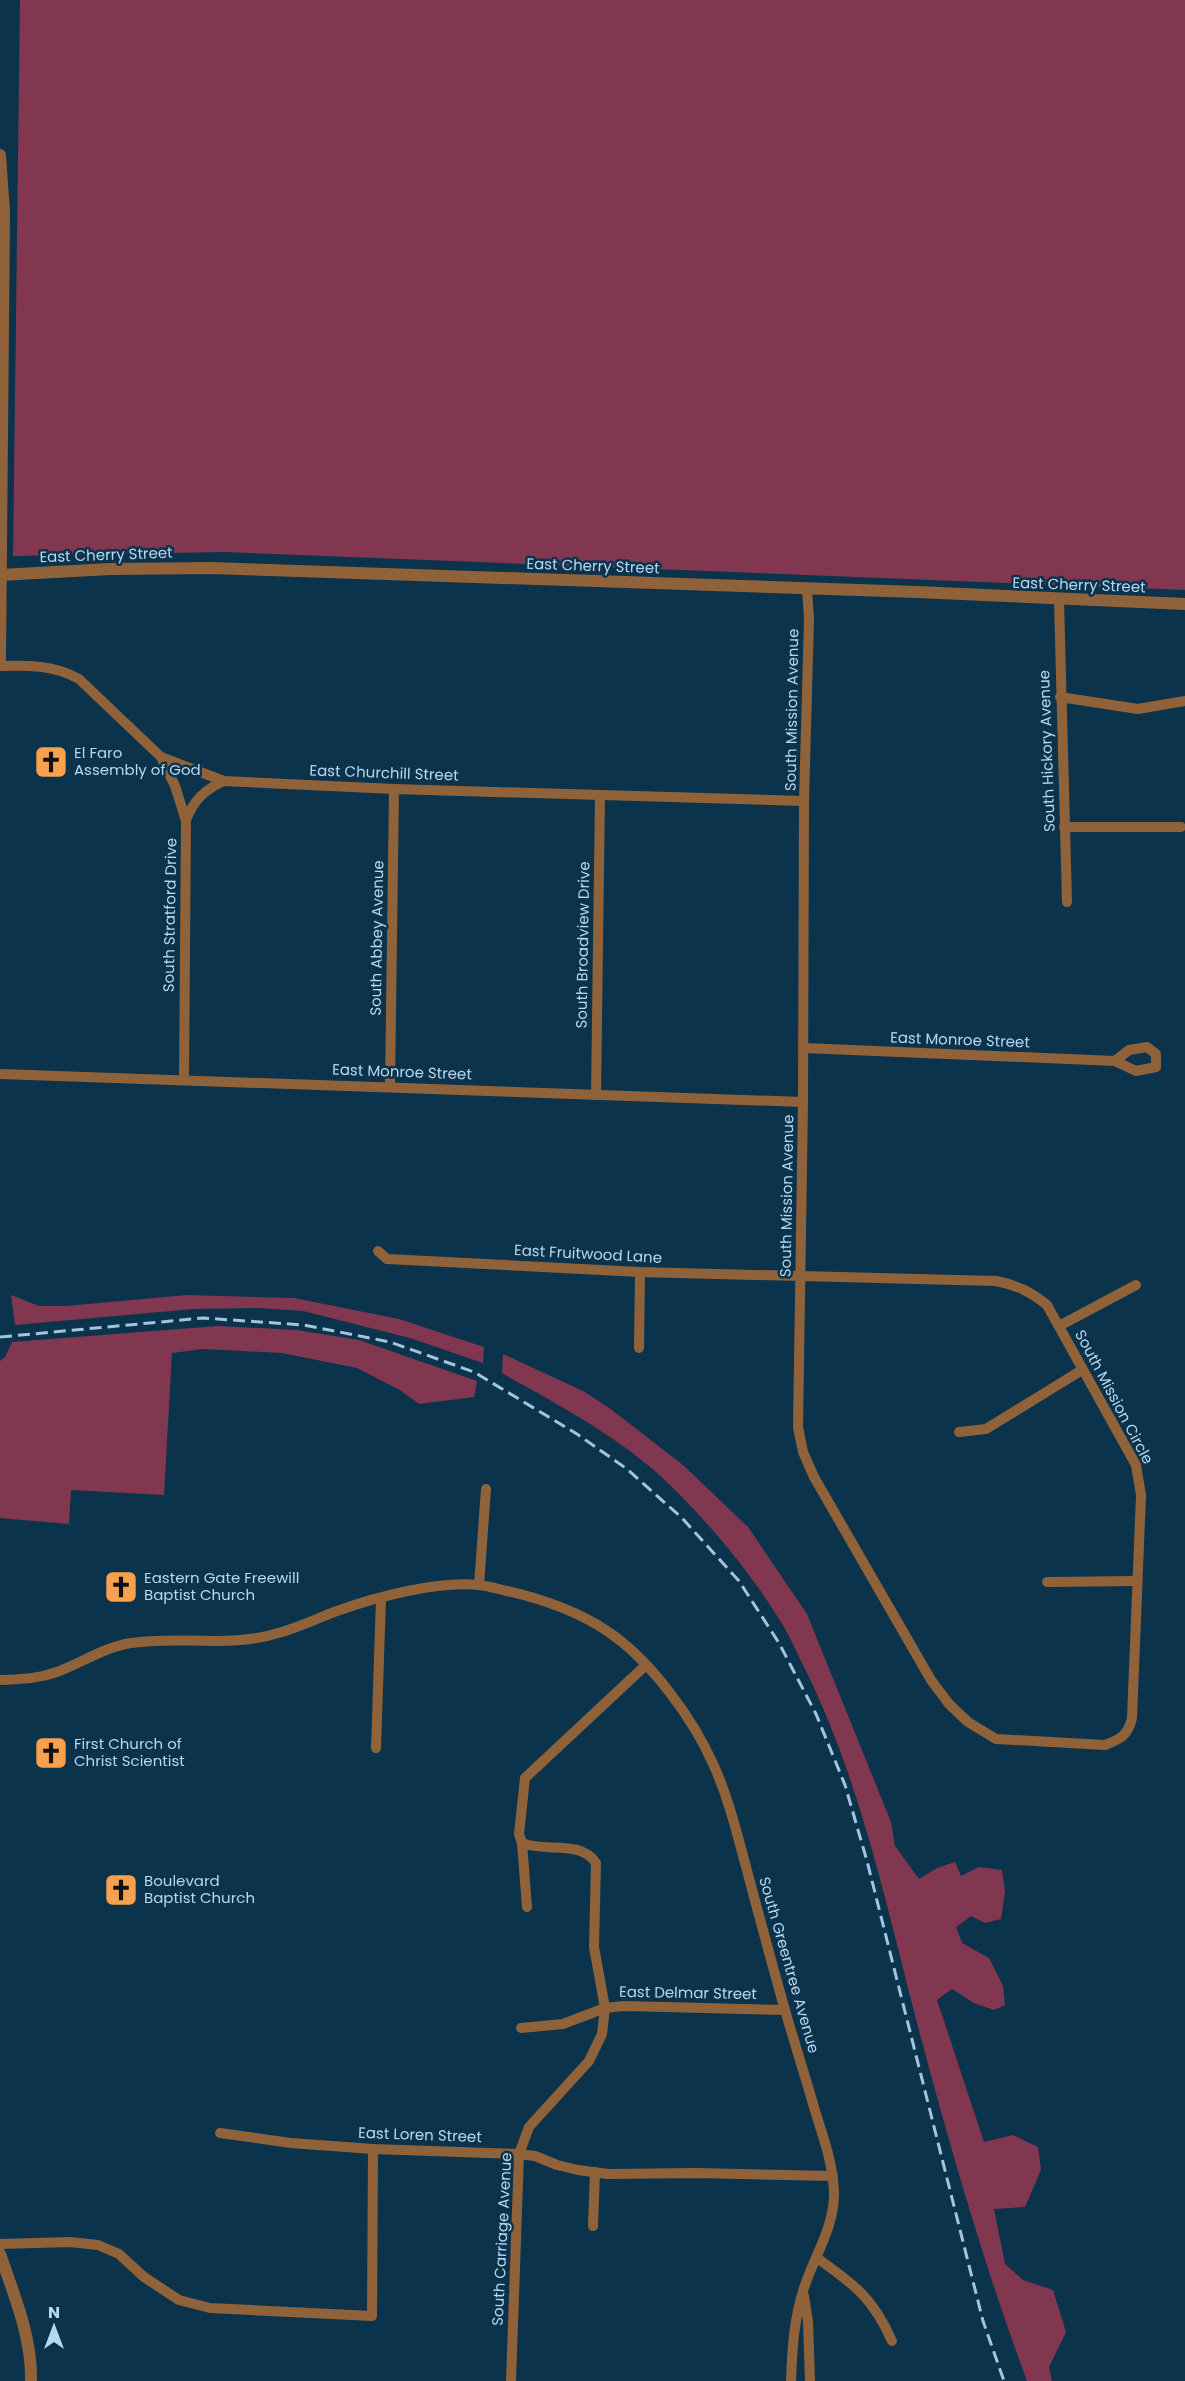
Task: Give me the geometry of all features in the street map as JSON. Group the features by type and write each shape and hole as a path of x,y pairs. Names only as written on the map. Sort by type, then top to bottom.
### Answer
{"street":[{"path":"0,155 4,212 0,659"},
{"name":"East Cherry Street","path":"1,575 110,569 211,568 1185,604"},
{"name":"South Mission Avenue","path":"807,589 809,619 804,801 804,1048 798,1427 803,1452 814,1477 931,1680 949,1704 968,1722 996,1738"},
{"name":"South Hickory Avenue","path":"1059,600 1066,902"},
{"name":"East Churchill Street","path":"0,666 30,665 65,672 79,680 161,757 224,781 394,789 804,801"},
{"path":"1060,697 1138,709 1185,701"},
{"name":"South Stratford Drive","path":"161,757 175,786 186,821 184,1078"},
{"path":"186,821 192,806 200,795 224,781"},
{"name":"South Abbey Avenue","path":"390,1086 394,789"},
{"name":"South Broadview Drive","path":"596,1095 600,795"},
{"path":"1064,827 1181,827"},
{"name":"East Monroe Street","path":"804,1048 1115,1061"},
{"name":"East Monroe Street","path":"0,1074 184,1078 803,1102"},
{"name":"East Fruitwood Lane","path":"378,1251 387,1259 640,1272 801,1277"},
{"path":"639,1348 640,1272"},
{"name":"South Mission Circle","path":"801,1277 996,1281 1013,1284 1030,1292 1047,1305 1136,1465 1141,1495 1132,1719 1129,1731 1121,1738 1105,1745 996,1738"},
{"path":"1059,1326 1136,1285"},
{"path":"959,1432 986,1429 1082,1370"},
{"path":"479,1585 486,1489"},
{"path":"1047,1582 1137,1581"},
{"name":"South Greentree Avenue","path":"0,1680 41,1677 106,1649 129,1643 226,1642 253,1639 281,1632 341,1610 427,1589 479,1585 532,1596 574,1612 609,1632 646,1665 669,1692 693,1725 714,1766 731,1811 785,2010 828,2153 834,2196 830,2219 817,2258 803,2289 793,2344 791,2381"},
{"path":"376,1748 381,1599"},
{"path":"526,1907 522,1843 519,1834 525,1778 646,1665"},
{"name":"South Carriage Avenue","path":"511,2381 519,2154 529,2127 589,2061 602,2034 605,2008 594,1947 596,1863 590,1853 579,1849 534,1848 522,1843"},
{"name":"East Delmar Street","path":"521,2028 563,2024 605,2008 624,2006 785,2010"},
{"name":"East Loren Street","path":"220,2133 291,2143 373,2149 519,2154 535,2156 568,2168 608,2174 833,2176"},
{"path":"0,2244 70,2242 98,2245 119,2254 144,2277 179,2300 210,2308 372,2316 373,2149"},
{"path":"592,2226 595,2172"},
{"path":"0,2254 29,2347 31,2381"},
{"path":"817,2258 865,2295 882,2317 892,2341"},
{"path":"803,2289 808,2322 810,2381"}],"shaded area":[{"path":"20,0 1185,0 1185,590 225,552 13,556"},
{"path":"11,1295 39,1306 66,1306 187,1295 294,1298 399,1319 484,1347 483,1363 410,1338 303,1311 259,1308 193,1309 15,1325"},
{"path":"218,1326 297,1330 359,1340 477,1381 474,1397 419,1404 400,1390 357,1368 282,1353 203,1349 172,1353 164,1495 71,1490 69,1524 0,1518 0,1361 5,1357 12,1342"},
{"path":"503,1354 585,1392 612,1410 683,1465 748,1527 807,1614 891,1822 895,1846 919,1879 937,1868 955,1862 961,1876 979,1867 1002,1870 1005,1892 1001,1919 985,1923 971,1916 956,1927 962,1943 989,1958 1003,1986 1005,2005 994,2010 974,2003 952,1989 937,2000 984,2142 1013,2135 1038,2147 1041,2170 1025,2207 994,2209 1005,2264 1023,2280 1053,2290 1066,2332 1049,2367 1052,2381 1027,2381 1011,2337 954,2156 870,1841 824,1711 787,1632 762,1592 737,1559 663,1478 597,1428 502,1373"}],"railway":[{"path":"0,1337 203,1318 304,1325 390,1342 474,1372 577,1434 627,1469 682,1518 739,1581 779,1643 816,1714 845,1785 867,1861 983,2321 1004,2381"}],"place":[{"name":"El Faro Assembly of God","path":"51,762"},
{"name":"Eastern Gate Freewill Baptist Church","path":"121,1587"},
{"name":"First Church of Christ Scientist","path":"51,1753"},
{"name":"Boulevard Baptist Church","path":"121,1890"}]}
